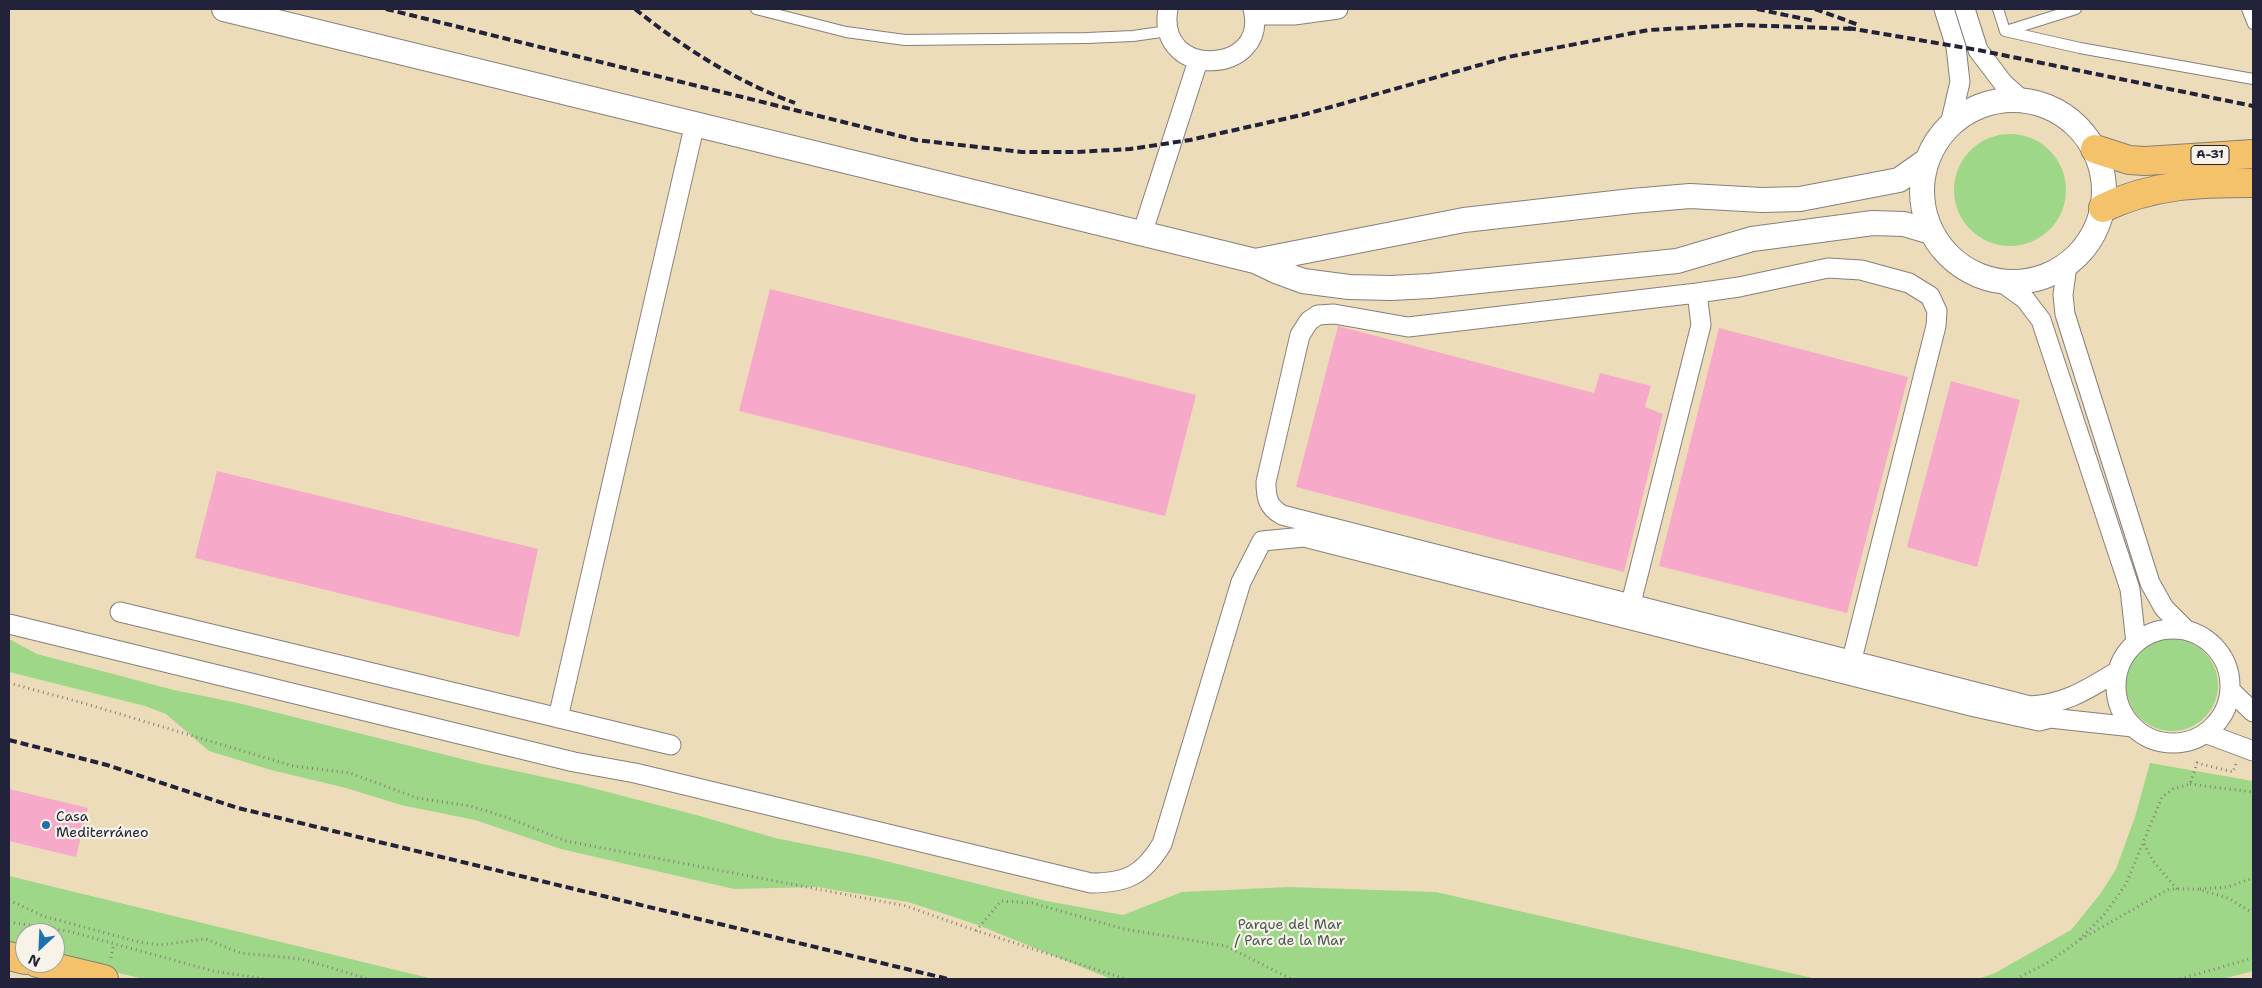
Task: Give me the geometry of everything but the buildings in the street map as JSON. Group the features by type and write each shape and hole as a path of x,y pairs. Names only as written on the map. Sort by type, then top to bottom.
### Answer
{"main road":[{"name":"A-31","path":"2095,149 2129,160 2166,160 2221,154 2253,154"},
{"name":"A-31","path":"2103,208 2141,193 2168,186 2253,183"},
{"path":"65,970 104,979"}],"street":[{"path":"224,9 695,122 1255,261 1276,272 1303,280 1349,287 1391,288 1430,286 1677,261 1752,239 1873,223 1904,224 1931,232"},
{"path":"1168,9 1166,18 1168,31 1174,44 1185,54 1198,61 1212,62 1226,60 1238,53 1248,42 1253,29 1254,12 1294,15 1338,9"},
{"path":"1944,9 1956,47 1960,82 1950,125"},
{"path":"1965,9 1978,50 2003,83 2022,100"},
{"path":"1142,234 1198,61"},
{"path":"2022,100 2051,108 2058,112 2076,125 2095,149 2104,178 2103,208 2096,230 2084,249 2067,265 2047,276 2024,282 2000,281 1972,273 1948,256 1931,232 1923,209 1922,185 1926,161 1940,136 1950,125 1971,110 1996,101 2022,100"},
{"path":"558,718 695,122"},
{"path":"1255,261 1464,220 1690,196 1762,200 1800,199 1899,180 1926,161"},
{"path":"2067,265 2063,295 2065,314 2150,583 2164,608 2186,630 2198,635 2219,652 2228,670 2230,690 2222,715 2205,734 2193,739 2168,743 2143,735 2133,727 2121,710 2116,691 2118,671 2125,656 2136,643 2147,635 2159,631 2186,630"},
{"path":"1852,659 1936,326 1937,311 1930,296 1909,283 1861,270 1828,268 1739,287 1697,293 1408,327 1334,314 1318,315 1308,321 1300,336 1266,482 1266,498 1273,510 1282,515 2030,706 2050,718"},
{"path":"2000,281 2026,299 2041,320 2130,588 2136,643"},
{"path":"1632,603 1701,324 1697,293"},
{"path":"9,624 574,762 635,773 1091,883 1112,883 1134,876 1151,862 1162,844 1241,582 1262,541 1304,537 1975,707 2039,721 2050,718 2133,727"},
{"path":"120,612 671,745"},
{"path":"2030,706 2049,705 2071,698 2118,671"},
{"path":"2230,690 2253,712"},
{"path":"2205,734 2248,748"}],"lane":[{"path":"756,9 846,32 905,40 1087,38 1133,36 1168,31"},
{"path":"1998,9 2005,31"},
{"path":"2005,31 2076,9"},
{"path":"2248,9 2253,24"},
{"path":"2005,31 2080,48 2253,79"}],"path":[{"path":"9,683 83,702 293,766 350,773 417,798 470,806 503,816 566,841 906,906 976,931 1126,979"},
{"path":"2190,784 2197,763 2234,772 2248,748"},
{"path":"2077,942 2104,915 2126,884 2162,797 2172,789 2190,784 2253,792"},
{"path":"2144,843 2152,861 2178,889"},
{"path":"2016,979 2047,964 2077,942 2142,902 2169,889 2228,887 2253,878"},
{"path":"2197,889 2228,898 2253,913"},
{"path":"9,900 42,916 116,937 159,945 206,939 240,953 302,959 368,979"},
{"path":"976,931 1001,901 1032,903 1124,929 1226,946 1291,979"},
{"path":"9,922 68,931 212,971 265,979"},
{"path":"2180,979 2253,958"}],"green space":[{"path":"2010,134 2032,138 2050,150 2062,168 2066,190 2062,212 2050,230 2032,242 2010,246 1988,242 1970,230 1958,212 1954,190 1958,168 1970,150 1988,138"},
{"name":"Parque del Mar / Parc de la Mar","path":"9,639 37,654 174,690 238,703 478,763 581,785 775,838 865,856 1047,901 1123,915 1182,892 1289,887 1436,892 1817,979 1111,979 978,925 908,902 817,887 734,889 561,849 475,820 401,805 346,788 271,770 209,751 166,714 145,706 9,672"},
{"path":"2172,639 2181,640 2198,647 2210,659 2217,676 2217,694 2210,711 2198,723 2181,730 2172,731 2163,730 2146,723 2134,711 2127,694 2126,685 2127,676 2134,659 2146,647 2163,640"},
{"path":"2150,763 2253,781 2253,971 2222,979 1978,979 1995,973 2071,930 2101,893 2116,869 2135,817"},
{"path":"9,876 433,979 144,979 65,960 65,923 15,923 15,948 9,947"}],"railway":[{"path":"386,9 916,140 1022,152 1130,149 1190,140 1306,114 1508,57 1649,30 1741,25 1854,29"},
{"path":"635,9 691,50 731,74 795,103"},
{"path":"1757,9 1814,21"},
{"path":"1815,9 1859,25"},
{"path":"1848,28 1978,50 2253,106"},
{"path":"9,740 107,765 238,808 948,979"}],"place":[{"name":"Casa Mediterráneo","path":"46,825"}]}
